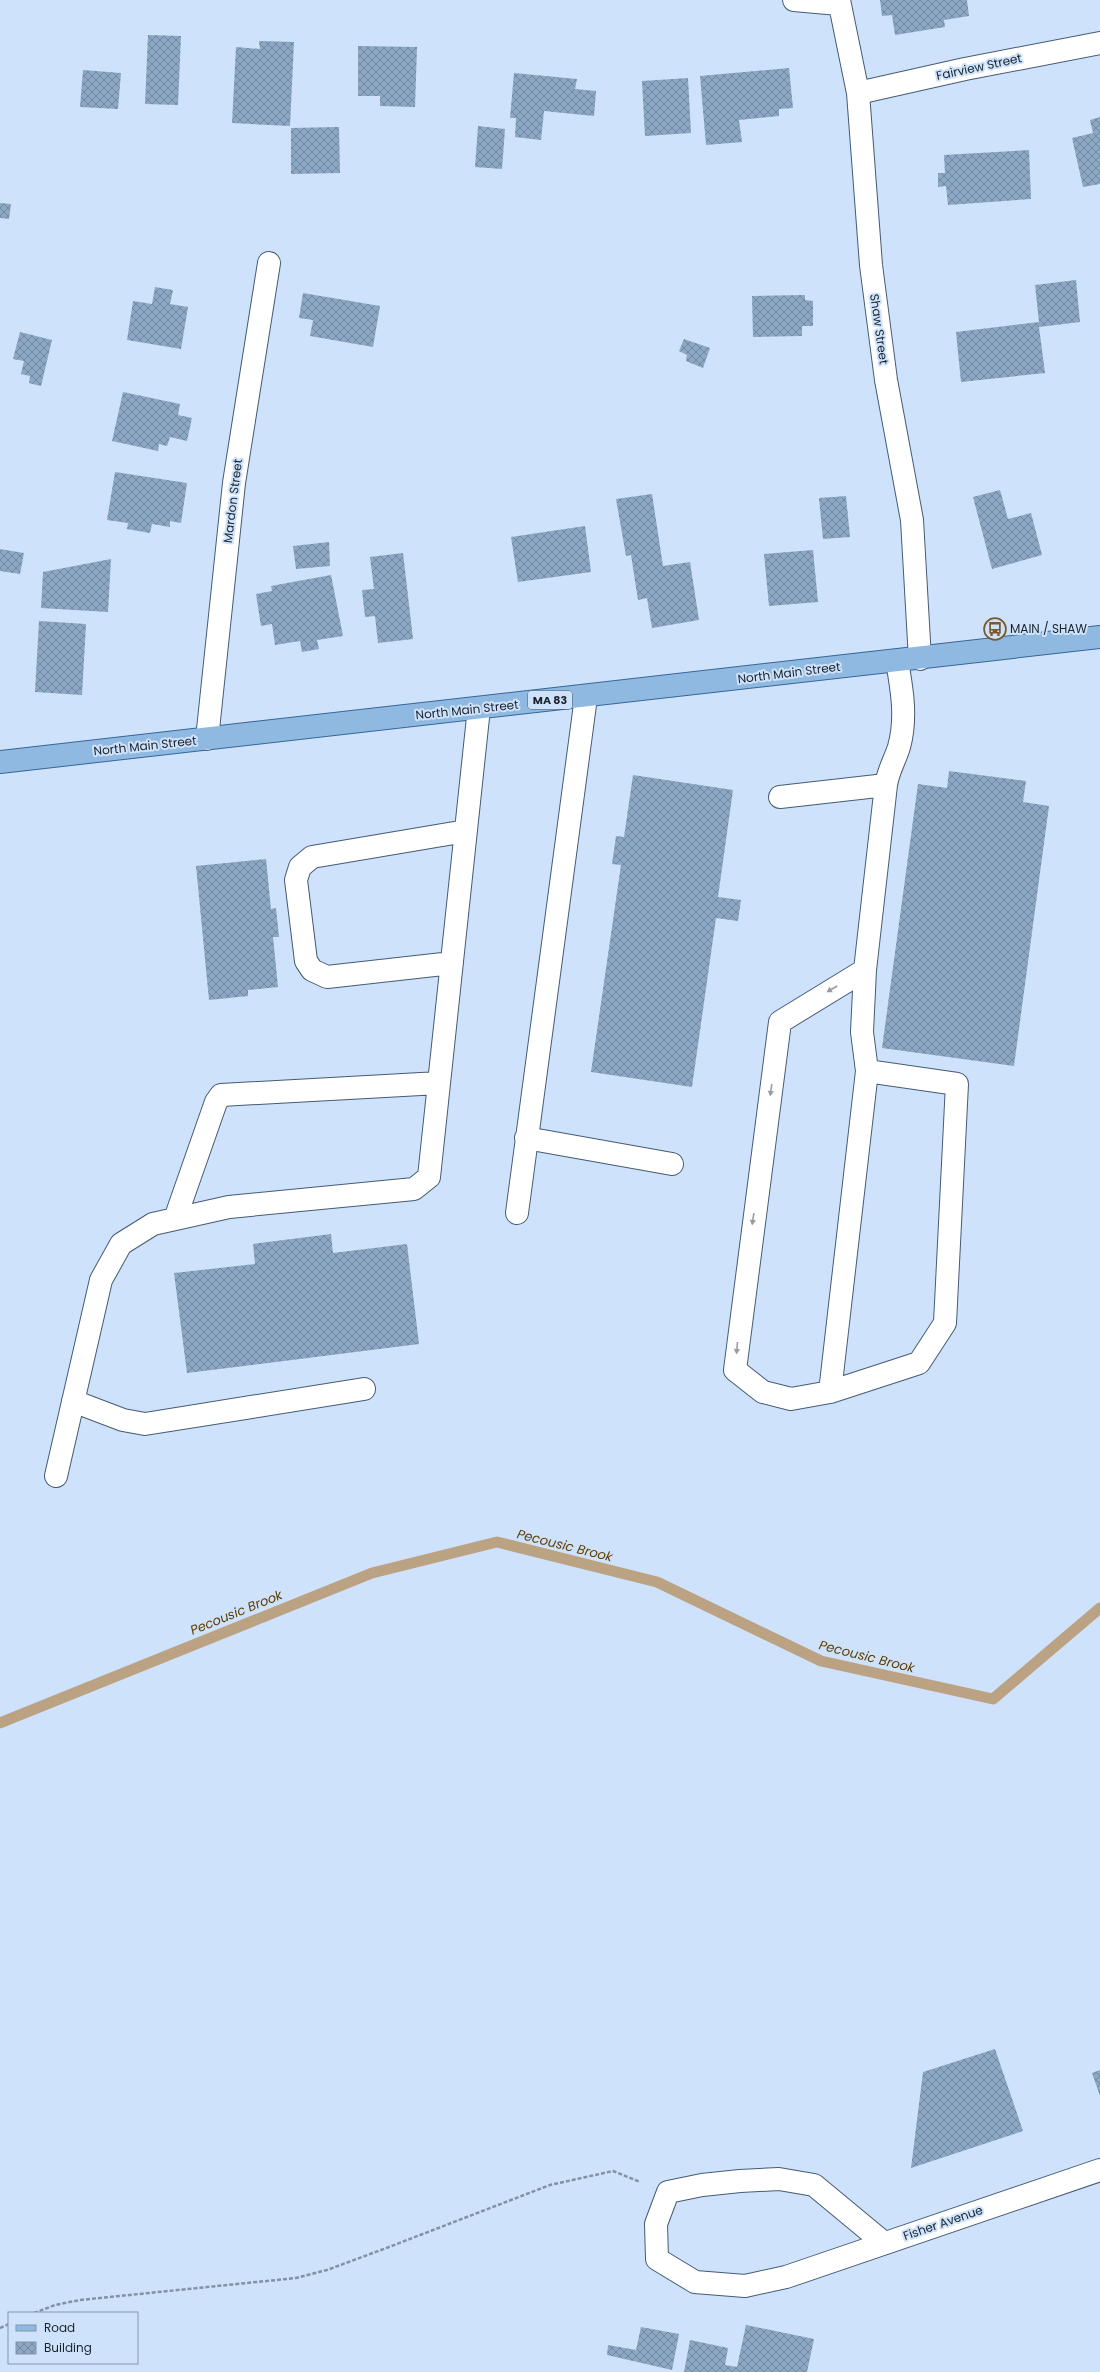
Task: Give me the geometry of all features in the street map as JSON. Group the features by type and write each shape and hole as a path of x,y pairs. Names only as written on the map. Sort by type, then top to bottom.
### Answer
{"main road":[{"name":"North Main Street","path":"0,762 586,697 1100,637"}],"street":[{"path":"794,0 839,2"},
{"name":"Shaw Street","path":"839,2 858,93 871,265 886,380 912,520 920,659"},
{"name":"Fairview Street","path":"858,93 965,69 1100,43"},
{"name":"Mardon Street","path":"207,739 234,483 269,263"},
{"path":"830,1392 867,1071 862,1032 865,970 887,775 899,747 905,705 897,661"},
{"path":"516,1213 586,697"},
{"path":"56,1476 101,1280 121,1244 153,1224 229,1207 414,1190 429,1177 479,708"},
{"path":"780,797 886,785"},
{"path":"452,963 327,977 312,970 306,961 296,880 300,867 312,856 466,830"},
{"path":"865,970 780,1022 736,1346 735,1370 763,1392 791,1399 830,1392 918,1364 945,1323 957,1084 867,1071"},
{"path":"175,1219 216,1102 222,1095 439,1083"},
{"path":"526,1138 672,1164"},
{"path":"73,1401 123,1420 146,1424 364,1389"},
{"name":"Fisher Avenue","path":"668,2192 656,2224 657,2259 695,2282 745,2286 786,2277 1100,2170"},
{"path":"668,2192 702,2185 740,2181 779,2180 814,2185 884,2243"}],"path":[{"path":"37,2312 56,2305 80,2300 296,2278 327,2270 550,2185 613,2171 668,2192"}],"building":[{"path":"880,0 967,0 969,16 944,20 945,27 895,35 892,15 882,16"},
{"path":"148,35 181,36 178,105 145,104"},
{"path":"259,41 294,42 290,126 232,123 236,47 260,49"},
{"path":"358,46 417,47 415,107 380,106 380,96 358,96"},
{"path":"789,68 793,108 779,109 779,116 739,120 742,142 706,145 700,76"},
{"path":"83,70 121,73 118,109 80,107"},
{"path":"514,73 577,79 575,89 596,91 594,116 544,111 541,140 515,137 516,118 510,118"},
{"path":"688,78 691,133 645,136 642,81"},
{"path":"1100,117 1100,184 1083,187 1072,138 1093,133 1090,120"},
{"path":"478,126 505,129 502,169 475,167"},
{"path":"339,127 340,173 291,174 291,128"},
{"path":"1029,150 1031,199 948,205 946,186 938,187 938,173 945,173 944,155"},
{"path":"0,203 11,204 9,219 0,218"},
{"path":"1076,280 1080,322 1039,327 1045,373 961,382 956,332 1039,322 1035,285"},
{"path":"155,287 173,290 170,304 188,307 181,349 127,340 133,301 152,304"},
{"path":"303,293 380,306 373,347 310,336 313,320 299,318"},
{"path":"805,295 805,300 813,301 813,326 802,326 802,336 753,337 752,296"},
{"path":"20,332 52,340 41,386 29,383 30,376 21,374 24,361 13,359"},
{"path":"684,339 710,348 703,368 686,361 687,355 679,351"},
{"path":"123,392 180,404 178,415 192,418 187,441 170,437 167,446 159,444 158,451 112,441"},
{"path":"115,472 187,483 181,523 170,521 170,527 152,524 150,533 127,529 128,523 107,520"},
{"path":"1000,490 1008,519 1031,513 1042,555 992,569 973,497"},
{"path":"652,494 663,566 690,562 699,620 652,628 647,598 638,600 631,555 626,556 616,499"},
{"path":"846,496 850,537 823,539 819,498"},
{"path":"585,526 591,572 518,582 511,537"},
{"path":"329,542 330,566 296,569 293,546"},
{"path":"0,549 24,553 20,574 0,571"},
{"path":"813,550 818,602 769,606 764,554"},
{"path":"403,553 413,639 378,643 375,616 365,617 362,590 374,589 370,557"},
{"path":"111,559 108,612 41,608 43,572"},
{"path":"331,575 343,636 317,640 319,649 302,652 300,641 275,645 272,624 261,626 256,594 272,591 271,586"},
{"path":"39,621 86,624 82,695 35,692"},
{"path":"949,771 1026,781 1023,802 1049,806 1014,1066 882,1048 918,784 947,788"},
{"path":"633,775 733,790 718,897 741,900 738,921 716,918 692,1087 591,1072 621,865 612,864 616,836 624,837"},
{"path":"266,859 271,909 276,908 279,937 273,937 278,987 248,990 248,996 209,1000 196,866"},
{"path":"331,1234 333,1253 407,1244 419,1344 187,1373 174,1273 255,1264 253,1244"},
{"path":"995,2049 1023,2131 911,2168 923,2072"},
{"path":"1100,2070 1100,2096 1092,2073"},
{"path":"746,2325 814,2339 807,2372 684,2372 690,2340 728,2348 725,2365 737,2367"},
{"path":"641,2327 679,2334 672,2370 607,2355 608,2345 636,2350"}],"waterway":[{"name":"Pecousic Brook","path":"0,1723 372,1573 497,1542 657,1582 821,1661 993,1699 1100,1608"}],"place":[{"name":"MAIN / SHAW","path":"995,629"}]}
